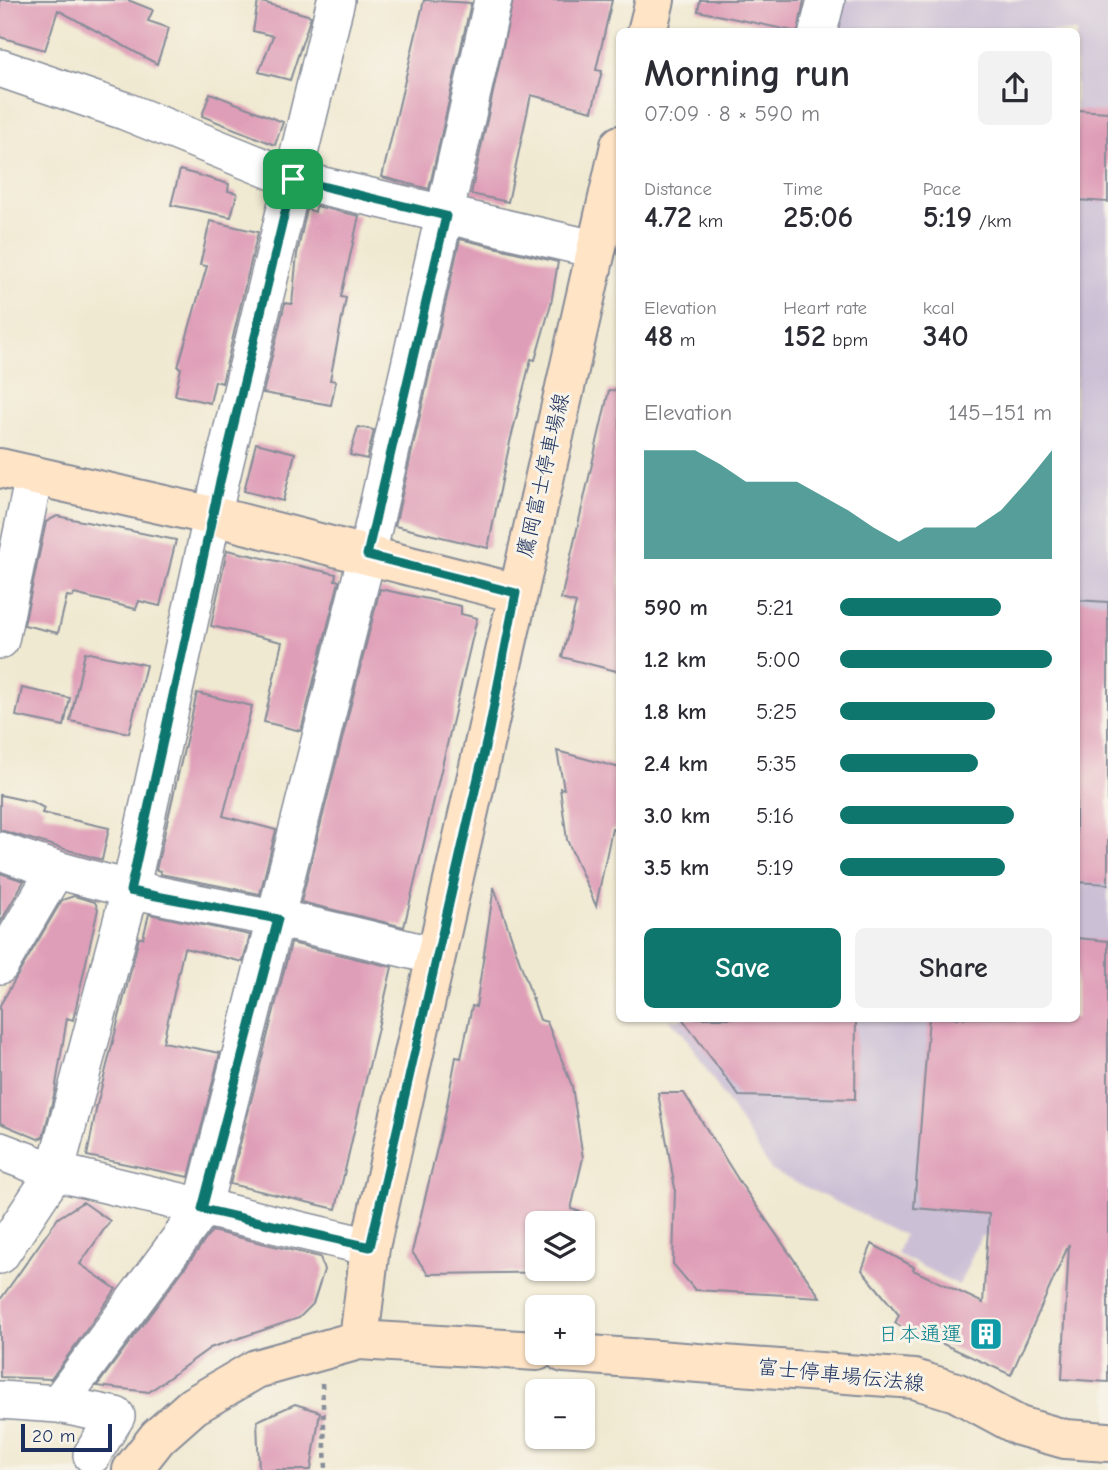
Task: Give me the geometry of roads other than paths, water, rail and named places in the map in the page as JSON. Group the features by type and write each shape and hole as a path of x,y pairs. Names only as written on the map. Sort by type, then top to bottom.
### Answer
{"main road":[{"path":"648,28 655,0"},
{"name":"鷹岡富士停車場線","path":"359,1340 370,1247 489,730 516,593 594,248 616,161"},
{"path":"17,472 213,516 516,593"},
{"path":"132,1470 158,1437 193,1406 256,1368 359,1340 525,1350"},
{"name":"富士停車場伝法線","path":"595,1355 914,1379 956,1392 1019,1426 1065,1439 1108,1442"}],"street":[{"path":"0,1255 55,1172 130,891 213,516 336,0"},
{"path":"58,1404 202,1209 278,919 367,555 494,0"},
{"path":"819,28 826,0"},
{"path":"0,68 125,111 293,179 594,248"},
{"path":"0,640 17,472"},
{"path":"0,850 55,871 130,891 278,919 435,956"},
{"path":"0,965 55,871"},
{"path":"0,1152 55,1172 370,1247"},
{"path":"0,1400 58,1404 116,1416 92,1455"}],"place":[{"name":"日本通運","path":"986,1334"}]}
